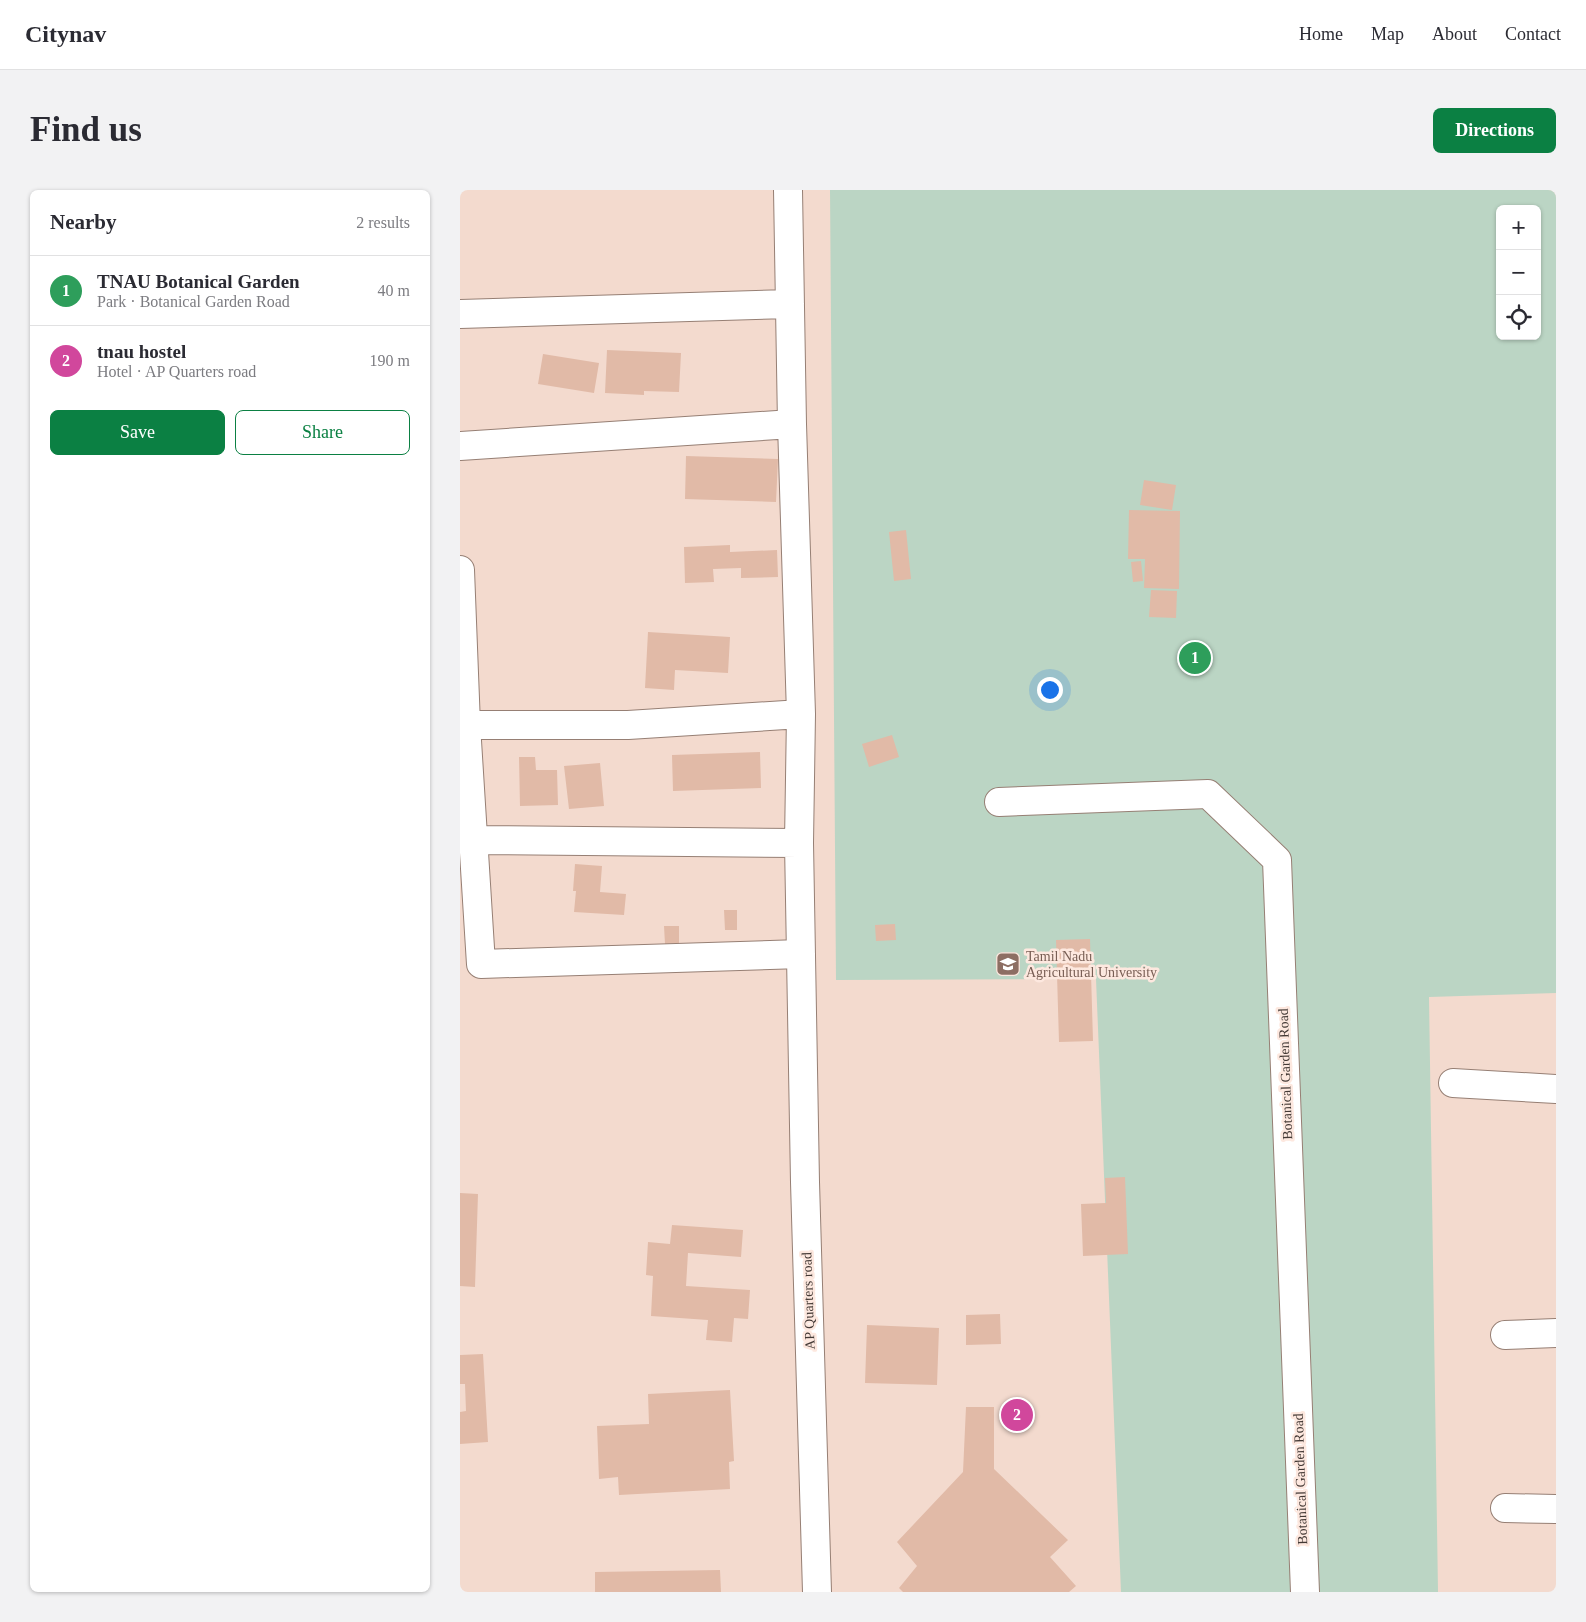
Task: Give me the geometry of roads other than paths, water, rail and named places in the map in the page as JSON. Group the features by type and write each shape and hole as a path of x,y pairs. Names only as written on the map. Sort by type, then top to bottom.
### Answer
{"street":[{"name":"AP Quarters road","path":"788,190 792,424 801,714 799,843 805,1192 817,1592"},
{"path":"460,314 790,304"},
{"path":"460,446 792,424"},
{"path":"460,570 466,725 481,964 801,954"},
{"path":"466,725 628,725 801,714"},
{"name":"Botanical Garden Road","path":"999,802 1208,794 1277,860 1305,1592"},
{"path":"474,840 799,843"},
{"path":"1453,1084 1556,1089"},
{"path":"1505,1335 1556,1333"},
{"path":"1505,1508 1556,1510"}],"place":[{"name":"TNAU Botanical Garden","path":"1195,658"},
{"name":"Tamil Nadu Agricultural University","path":"1008,964"},
{"name":"tnau hostel","path":"1017,1415"}]}
